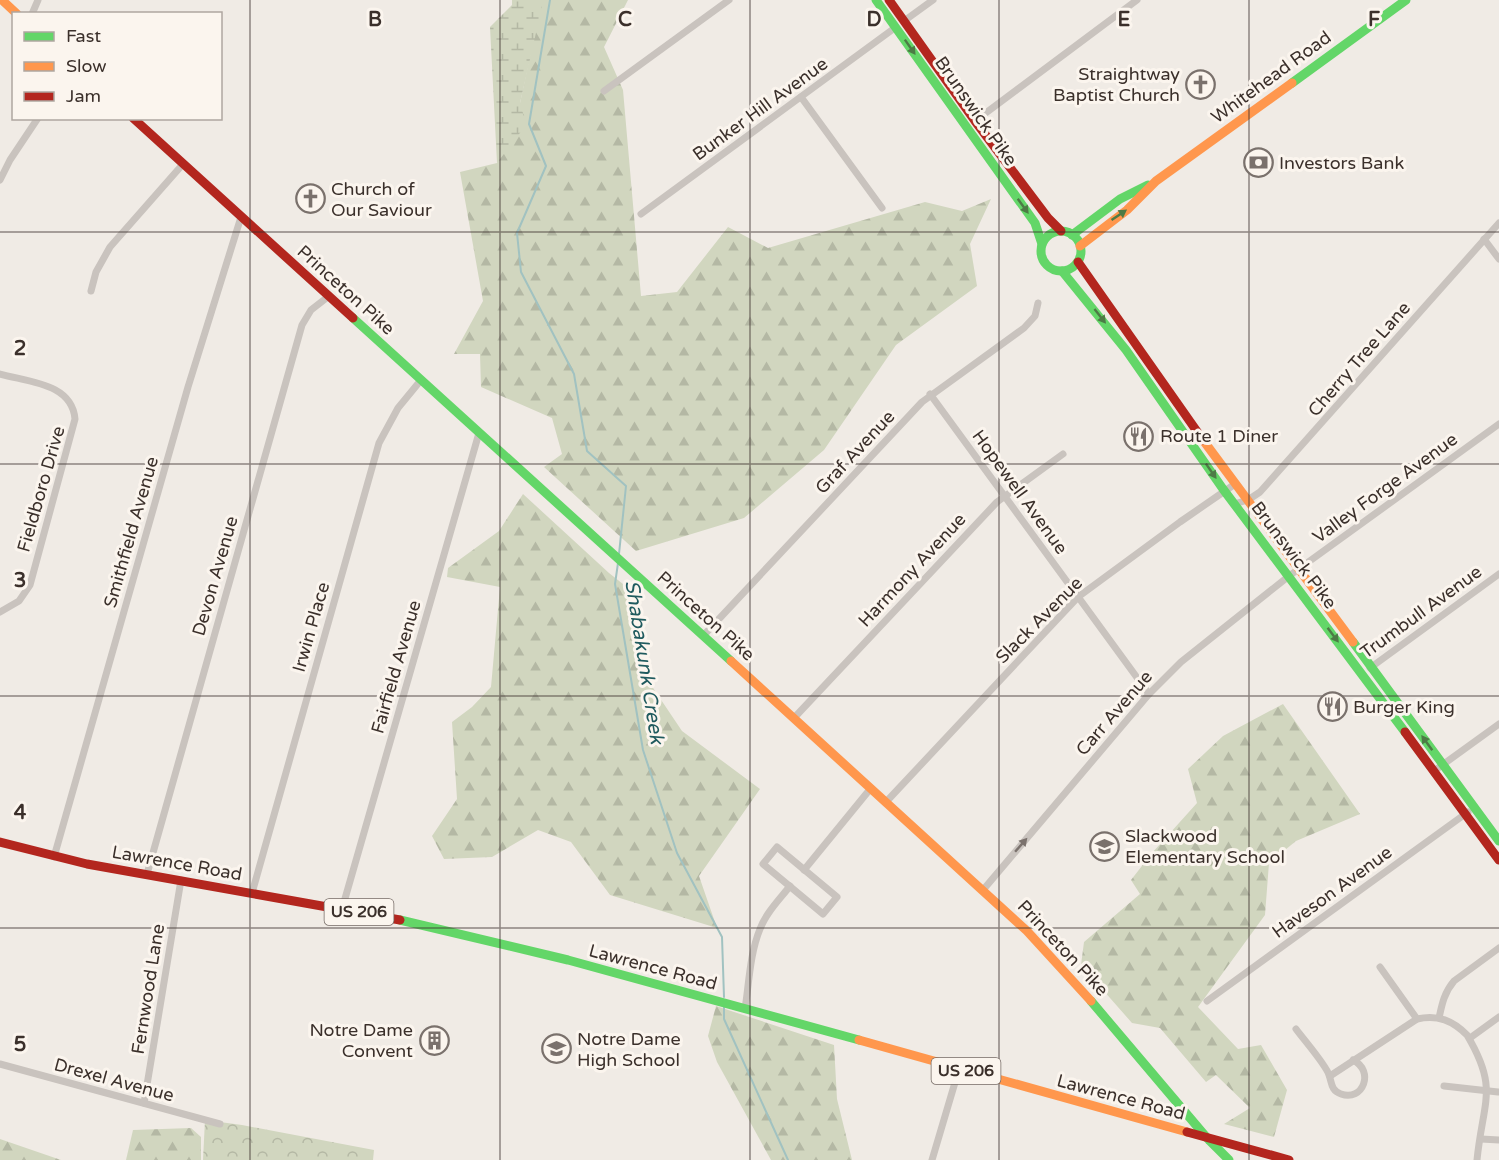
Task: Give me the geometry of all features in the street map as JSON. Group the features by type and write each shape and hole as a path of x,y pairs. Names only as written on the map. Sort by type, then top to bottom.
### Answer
{"main road":[{"path":"2,0 15,12"},
{"name":"Brunswick Pike","path":"876,0 1035,223 1042,244"},
{"name":"Brunswick Pike","path":"889,0 975,120 1048,218 1061,231"},
{"name":"Whitehead Road","path":"1080,246 1127,210 1156,181 1406,0"},
{"name":"Princeton Pike","path":"134,120 871,788 1055,959 1207,1138"},
{"name":"Whitehead Road","path":"1072,235 1120,199 1156,181"},
{"path":"1061,231 1072,235 1080,246 1078,262 1062,271 1053,269 1045,263 1041,254 1042,244 1051,232 1061,231"},
{"name":"Brunswick Pike","path":"1078,262 1161,383 1499,841"},
{"name":"Brunswick Pike","path":"1062,271 1106,324 1224,491 1499,860"},
{"name":"Lawrence Road","path":"0,842 54,857 342,909 461,934 725,1003 1289,1160"},
{"name":"US 206","path":"1207,1138 1220,1156 1229,1160"},
{"path":"1257,1160 1270,1155"}],"street":[{"path":"604,91 729,0"},
{"path":"904,21 933,0"},
{"path":"975,120 1137,0"},
{"name":"Bunker Hill Avenue","path":"641,214 896,27"},
{"path":"801,97 882,208"},
{"path":"0,180 10,160 37,120"},
{"path":"91,291 96,272 110,247 183,165"},
{"name":"Smithfield Avenue","path":"54,857 186,394 241,217"},
{"name":"Cherry Tree Lane","path":"1234,504 1248,501 1260,492 1499,223"},
{"path":"1484,239 1499,259"},
{"name":"Devon Avenue","path":"147,874 302,325 311,310 329,296"},
{"name":"Graf Avenue","path":"703,636 930,394 1024,328 1035,316 1038,303"},
{"name":"Fieldboro Drive","path":"0,374 62,393 72,404 75,419 30,585 19,601 0,612"},
{"name":"Irwin Place","path":"252,893 378,446 393,415 421,381"},
{"path":"1153,389 1161,383"},
{"name":"Hopewell Avenue","path":"930,394 1149,694"},
{"name":"Valley Forge Avenue","path":"1289,576 1499,424"},
{"name":"Fairfield Avenue","path":"342,909 479,433"},
{"name":"Harmony Avenue","path":"794,718 1004,496 1063,454"},
{"name":"Slack Avenue","path":"886,802 1078,597 1235,484"},
{"name":"Trumbull Avenue","path":"1361,673 1499,574"},
{"name":"Carr Avenue","path":"982,890 1149,694 1181,662 1289,576"},
{"path":"1434,771 1499,724"},
{"path":"804,870 871,788"},
{"name":"Haveson Avenue","path":"1207,1001 1475,807"},
{"path":"777,847 804,870 837,897 823,914 763,864 777,847"},
{"name":"Fernwood Lane","path":"144,1103 181,880"},
{"path":"745,1009 760,929 767,914 790,886"},
{"path":"1439,1018 1444,996 1454,981 1499,948"},
{"path":"1380,967 1417,1019"},
{"path":"1470,1038 1499,1017"},
{"path":"1330,1076 1417,1019 1439,1018 1458,1026 1486,1053"},
{"path":"1296,1029 1330,1076 1332,1086 1341,1094 1359,1092 1365,1083 1362,1066 1353,1060"},
{"name":"Drexel Avenue","path":"0,1064 220,1124"},
{"path":"932,1160 959,1069"},
{"path":"1477,1160 1481,1139 1498,1092 1498,1083"},
{"path":"1444,1086 1498,1092"},
{"path":"1481,1139 1499,1140"}],"green space":[{"path":"512,0 542,0 543,2 520,103 526,125 497,163 490,27 512,5"},
{"path":"542,0 628,0 604,47 623,90 641,296 677,292 728,227 768,248 925,202 962,211 991,199 970,244 977,286 896,345 824,450 744,518 636,551 544,467 562,454 552,418 481,387 480,354 454,354 483,301 460,172 497,163 520,103"},
{"path":"523,494 609,573 642,599 633,635 637,664 682,731 760,789 699,876 717,928 610,895 571,842 538,830 492,857 444,859 432,836 457,799 452,722 472,707 491,687 500,587 447,577 448,568 499,531"},
{"path":"1283,704 1360,814 1296,841 1269,863 1265,915 1198,1007 1238,1049 1261,1045 1287,1090 1274,1137 1224,1124 1250,1108 1216,1075 1206,1082 1160,1028 1132,1023 1081,965 1084,942 1140,894 1131,880 1197,803 1188,769 1223,736"},
{"path":"716,1006 834,1045 837,1099 852,1160 771,1160 717,1062 708,1036"},
{"path":"205,1120 374,1150 373,1160 203,1160"},
{"path":"191,1128 201,1137 201,1160 126,1160 133,1130"},
{"path":"0,1139 61,1160 0,1160"}],"waterway":[{"name":"Shabakunk Creek","path":"550,0 529,124 546,166 517,233 521,272 574,374 587,451 626,486 619,554"},
{"name":"Shabakunk Creek","path":"618,563 615,584 643,750 677,853 722,937 724,997"},
{"name":"Shabakunk Creek","path":"724,1006 724,1019 788,1160"}],"traffic: fast":[{"path":"876,0 1035,223 1042,244"},
{"path":"1292,83 1406,0"},
{"path":"1072,235 1120,199 1148,185"},
{"path":"1061,231 1075,237 1081,251 1075,265 1061,271 1047,265 1041,251 1047,237 1061,231"},
{"path":"1062,271 1126,350 1223,489 1405,732"},
{"path":"353,318 731,661"},
{"path":"1353,642 1499,841"},
{"path":"400,920 568,960 859,1040"},
{"path":"1091,1001 1207,1138"},
{"path":"1209,1140 1229,1160"}],"traffic: slow":[{"path":"2,0 15,12"},
{"path":"1080,246 1127,210 1156,181 1292,83"},
{"path":"1203,440 1353,642"},
{"path":"731,661 1027,931 1091,1001"},
{"path":"859,1040 1187,1132"}],"traffic: jam":[{"path":"889,0 975,121 1048,218 1061,231"},
{"path":"135,120 353,318"},
{"path":"1078,262 1203,440"},
{"path":"1405,732 1499,860"},
{"path":"0,842 87,864 400,920"},
{"path":"1187,1132 1289,1160"}],"place":[{"name":"Straightway Baptist Church","path":"1201,84"},
{"name":"Investors Bank","path":"1258,163"},
{"name":"Church of Our Saviour","path":"310,199"},
{"name":"Route 1 Diner","path":"1139,436"},
{"name":"Burger King","path":"1332,707"},
{"name":"Slackwood Elementary School","path":"1104,846"},
{"name":"Notre Dame Convent","path":"434,1040"},
{"name":"Notre Dame High School","path":"556,1049"}]}
